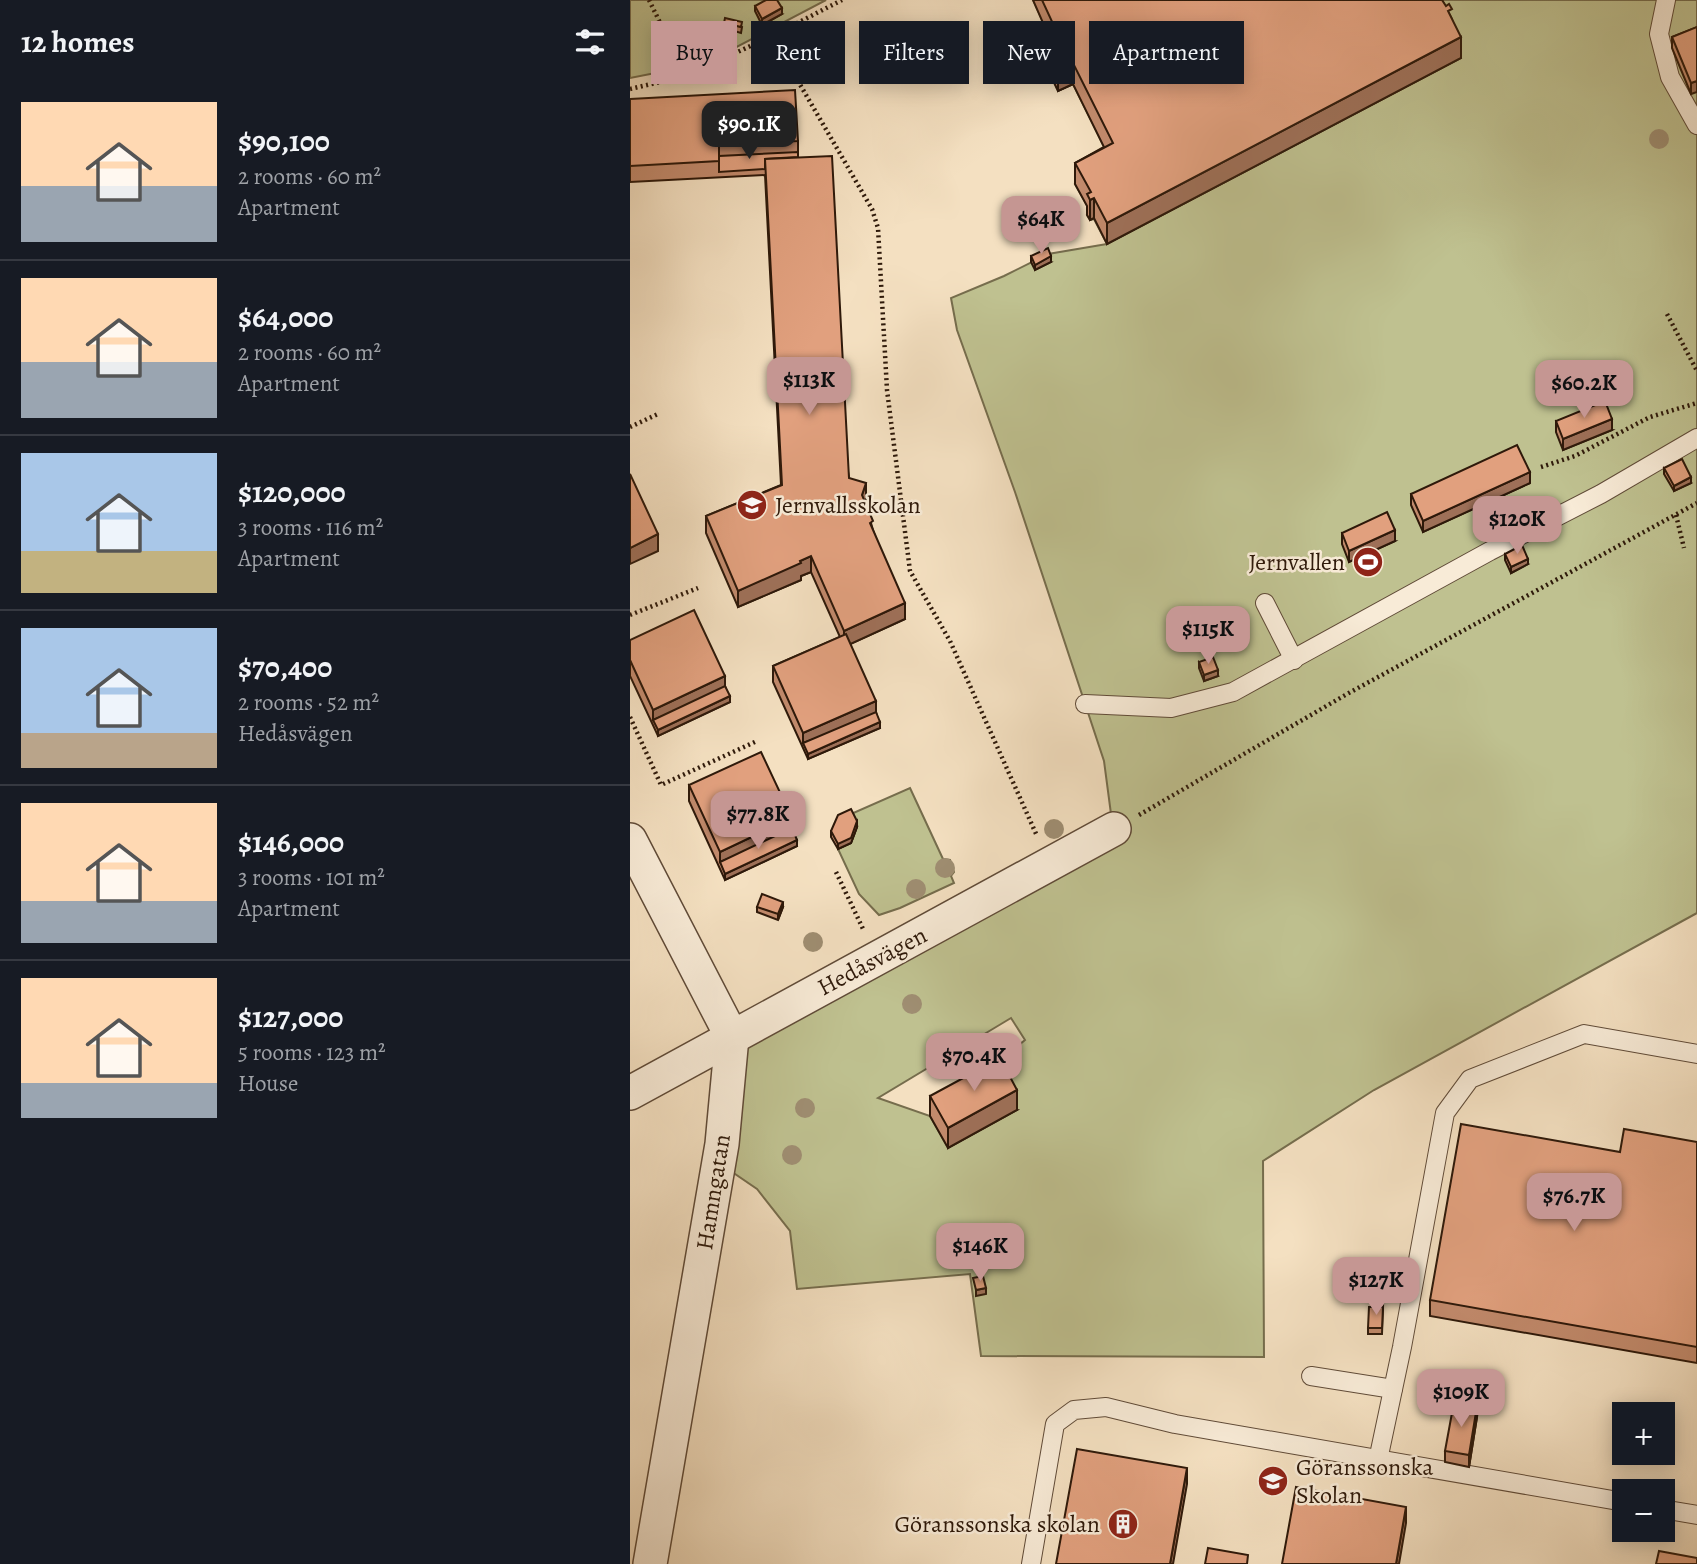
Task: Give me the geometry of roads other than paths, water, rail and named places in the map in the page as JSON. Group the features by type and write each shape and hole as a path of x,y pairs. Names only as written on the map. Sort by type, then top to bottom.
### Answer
{"street":[{"name":"Hedåsvägen","path":"630,1093 1114,829"},
{"path":"631,844 732,1037"},
{"name":"Hamngatan","path":"650,1564 722,1144 732,1037"}],"lane":[{"path":"1666,0 1659,34 1670,77 1697,125"},
{"path":"1085,704 1171,708 1233,692 1490,551 1601,494 1697,438"},
{"path":"1265,603 1294,660"},
{"path":"1378,1460 1445,1114 1470,1079 1584,1034 1697,1054"},
{"path":"1311,1376 1393,1389"},
{"path":"1031,1564 1055,1424 1074,1410 1106,1407 1175,1424 1612,1500"},
{"path":"1675,1511 1697,1515"}],"place":[{"name":"Jernvallsskolan","path":"752,505"},
{"name":"Jernvallen","path":"1368,562"},
{"name":"Göranssonska Skolan","path":"1273,1481"},
{"name":"Göranssonska skolan","path":"1123,1524"}]}
